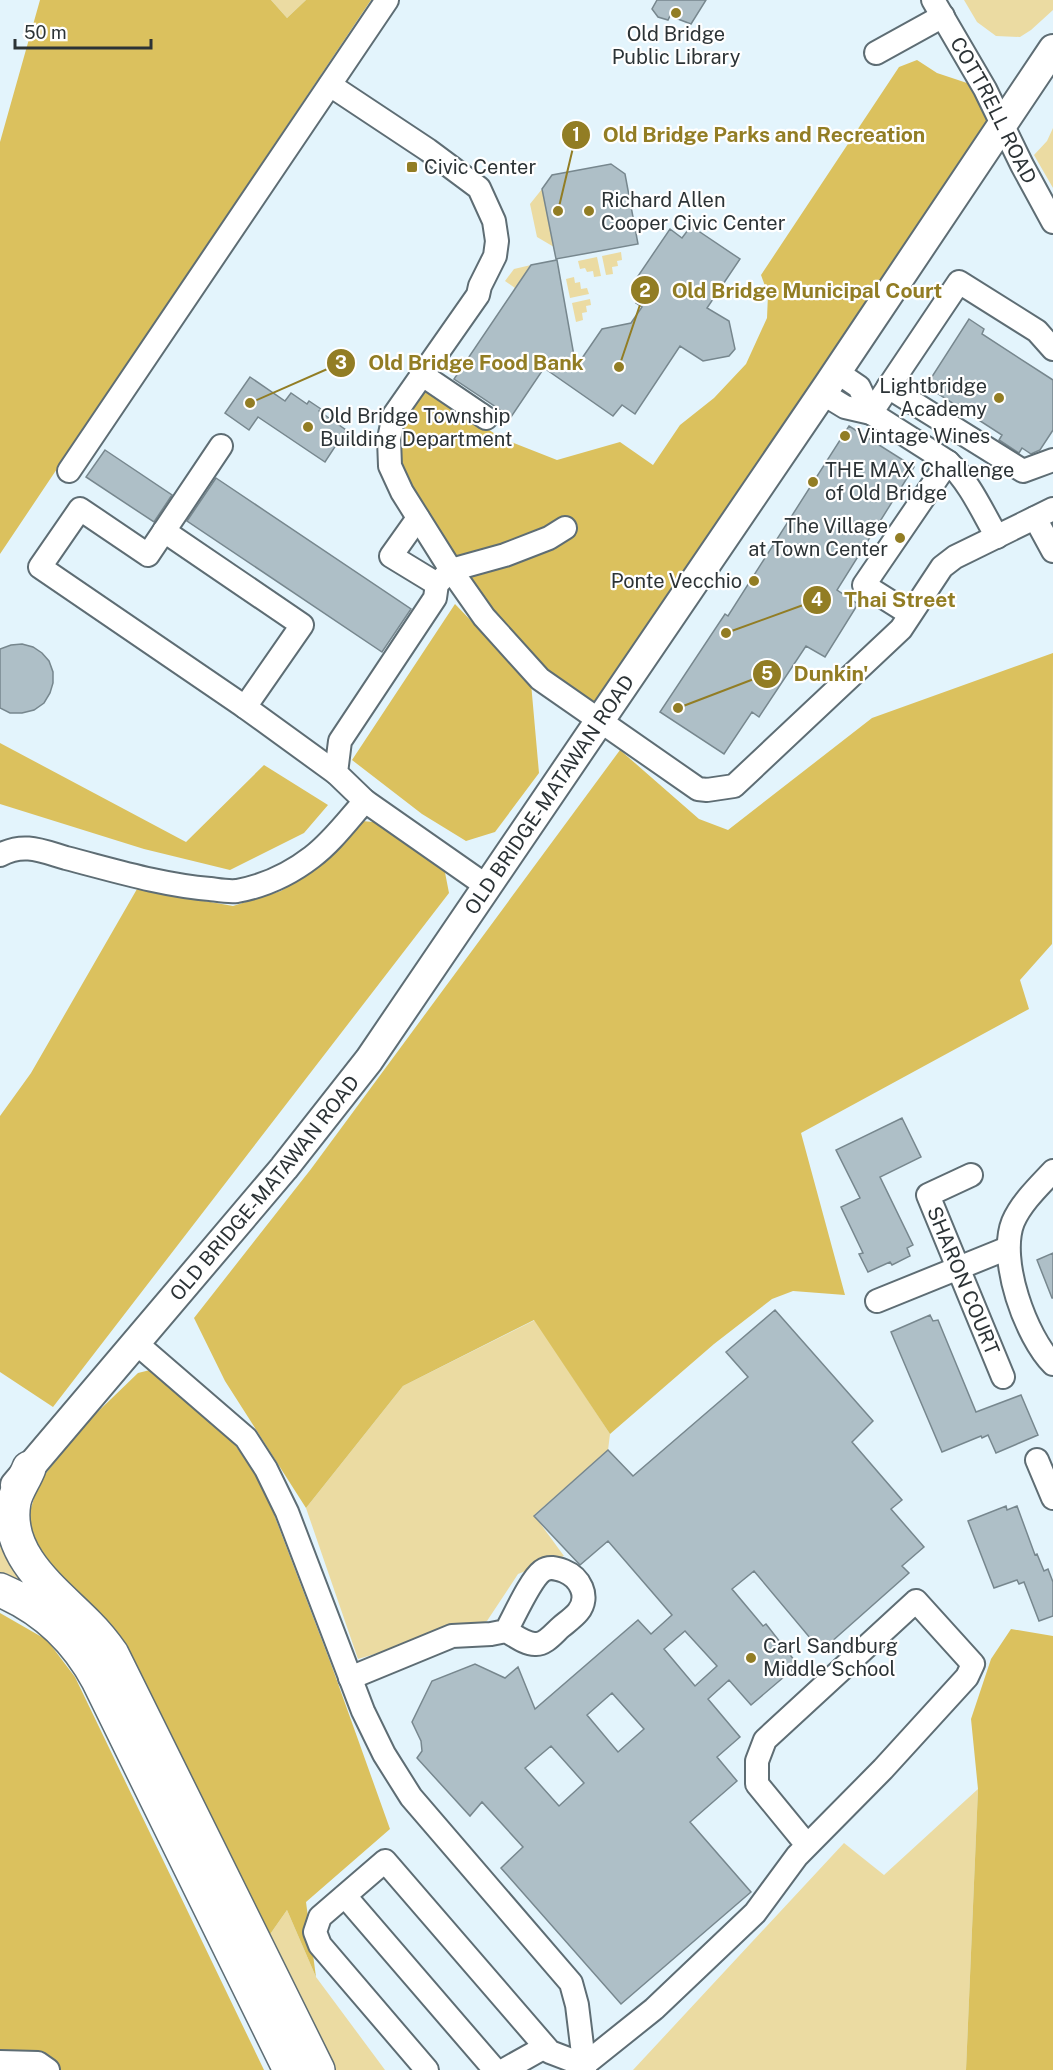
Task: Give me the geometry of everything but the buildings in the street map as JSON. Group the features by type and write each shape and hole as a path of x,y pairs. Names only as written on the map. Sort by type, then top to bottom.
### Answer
{"highway":[{"path":"30,1468 14,1501 14,1529 19,1546 40,1577 90,1627 112,1654 318,2070"},
{"path":"0,1590 26,1603 52,1621 89,1663 290,2070"}],"main road":[{"name":"OLD BRIDGE-MATAWAN ROAD","path":"0,1504 284,1168 369,1060 830,382 1053,49"}],"street":[{"path":"69,471 387,0"},
{"path":"876,53 938,8"},
{"name":"COTTRELL ROAD","path":"938,8 985,89 1053,222"},
{"path":"330,85 428,150 479,188 494,221 497,241 495,256 478,295 394,415 388,439 390,466 418,518 444,577 540,679 698,789 734,786 901,629 942,567 956,557 1044,514 1053,551"},
{"path":"871,413 959,282 1037,331 1053,349"},
{"path":"421,374 486,418"},
{"path":"830,382 842,406 871,413 948,462 959,472 997,537"},
{"path":"888,387 1023,471 1053,460"},
{"path":"221,446 148,555 80,508 40,567 245,707 336,773 365,801 488,887"},
{"path":"910,614 864,585 948,462"},
{"path":"418,518 391,556 444,577 549,538 565,528"},
{"path":"164,531 302,625 245,707"},
{"path":"336,773 340,741 435,598 444,577"},
{"path":"0,855 12,849 29,848 122,873 194,888 235,891 266,883 292,871 326,846 365,801"},
{"path":"1053,1171 1032,1193 1013,1222 1008,1248 1013,1285 1041,1352 1053,1364"},
{"name":"SHARON COURT","path":"971,1175 928,1195 1003,1377"},
{"path":"877,1301 1008,1248"},
{"path":"136,1343 246,1438 266,1469 287,1512 363,1711 384,1754 411,1797 571,1983 578,2005 585,2067"},
{"path":"1037,1460 1053,1498"},
{"path":"585,2067 654,2009 755,1913 797,1856 883,1769 966,1677 973,1664 916,1601 765,1740 756,1761 758,1784 807,1845"},
{"path":"350,1678 452,1636 506,1631"},
{"path":"427,2070 320,1945 315,1932 320,1917 385,1861 545,2047 550,2052 585,2067"},
{"path":"345,1896 495,2070"},
{"path":"504,2070 545,2047"},
{"path":"0,2062 38,2063 48,2070"}],"shaded area":[{"path":"40,0 271,0 287,18 306,0 371,0 0,554 0,142"},
{"path":"271,0 306,0 287,18"},
{"path":"964,0 1053,0 1053,10 1020,37 996,36 977,22"},
{"path":"917,60 937,73 985,89 1002,124 600,719 540,679 390,466 415,383 444,399 501,438 557,460 620,442 653,465 680,425 714,398 746,364 767,318 768,294 761,275 899,67"},
{"path":"1053,128 1053,188 1034,155 1047,141"},
{"path":"542,189 554,247 537,237 530,204"},
{"path":"621,252 622,260 617,261 618,266 612,267 613,274 606,275 602,256"},
{"path":"597,257 601,276 594,277 593,271 587,272 585,268 580,269 578,261"},
{"path":"531,265 515,288 505,281 514,269"},
{"path":"574,277 575,283 580,282 581,289 587,288 589,294 570,298 566,279"},
{"path":"590,299 591,305 586,306 587,312 582,313 583,320 576,322 572,303"},
{"path":"455,604 531,683 539,773 495,832 466,841 422,814 352,760"},
{"path":"1053,653 1052,944 1020,980 1029,1009 801,1133 845,1295 793,1291 772,1299 714,1344 610,1434 534,1320 403,1386 306,1508 225,1381 194,1318 311,1169 620,750 699,819 728,830 872,718"},
{"path":"0,743 186,842 264,765 328,805 304,833 230,870 144,849 0,804"},
{"path":"362,821 395,824 442,857 449,893 53,1407 0,1372 0,1116 31,1073 137,889 233,906 281,891 330,857"},
{"path":"535,1320 610,1434 608,1450 534,1515 564,1556 518,1574 487,1621 358,1659 306,1508 403,1386"},
{"path":"154,1369 216,1418 262,1483 331,1664 390,1829 306,1902 316,1977 287,1910 266,1940 117,1634 33,1546 27,1521 39,1482 84,1425 138,1373"},
{"path":"0,1531 35,1588 0,1580"},
{"path":"0,1613 47,1640 75,1677 264,2070 61,2070 49,2057 0,2059"},
{"path":"1011,1629 1053,1636 1053,2070 966,2070 978,1789 971,1719 991,1659"},
{"path":"978,1789 966,2070 633,2070 844,1843 884,1875"},
{"path":"287,1910 316,1977 385,2070 330,2070 266,1940"}],"place":[{"name":"Old Bridge Public Library","path":"676,13"},
{"name":"Civic Center","path":"412,167"},
{"name":"Old Bridge Parks and Recreation","path":"558,211"},
{"name":"Richard Allen Cooper Civic Center","path":"589,211"},
{"name":"Old Bridge Municipal Court","path":"619,367"},
{"name":"Lightbridge Academy","path":"999,398"},
{"name":"Old Bridge Food Bank","path":"250,403"},
{"name":"Old Bridge Township Building Department","path":"308,427"},
{"name":"Vintage Wines","path":"845,436"},
{"name":"THE MAX Challenge of Old Bridge","path":"813,482"},
{"name":"The Village at Town Center","path":"900,538"},
{"name":"Ponte Vecchio","path":"754,581"},
{"name":"Thai Street","path":"726,633"},
{"name":"Dunkin'","path":"678,708"},
{"name":"Carl Sandburg Middle School","path":"751,1658"}]}
